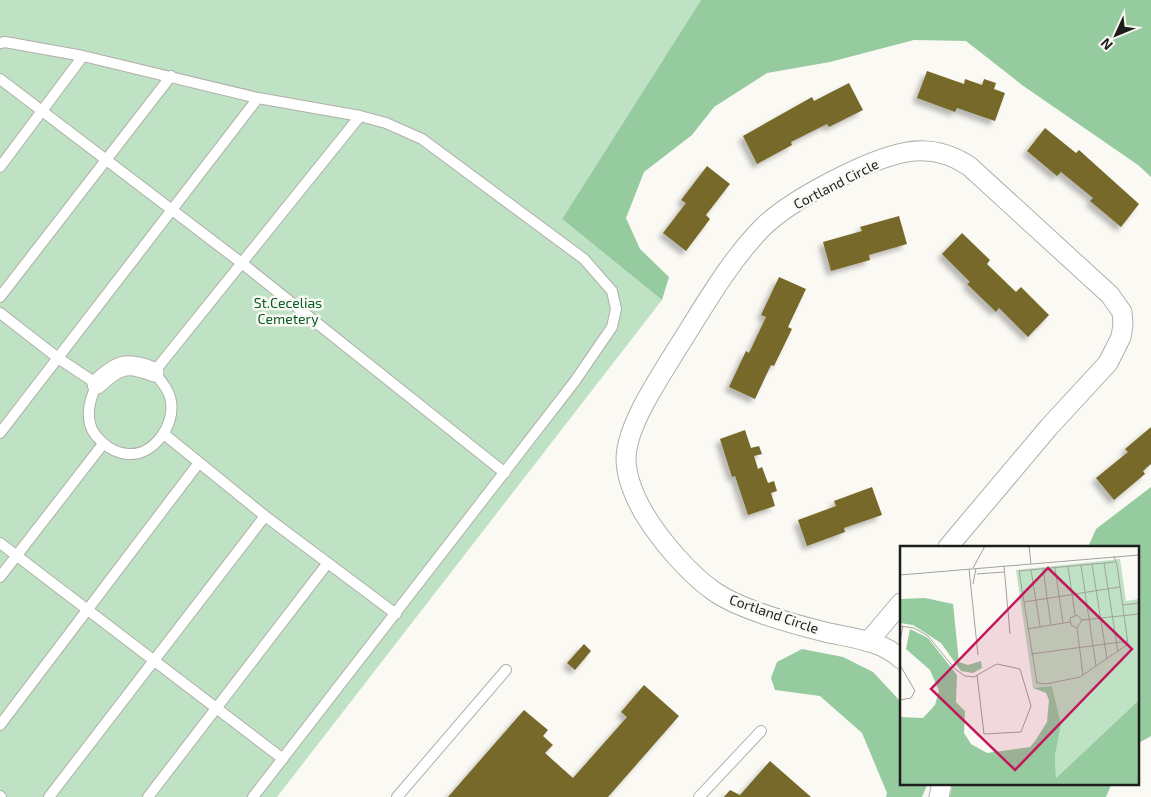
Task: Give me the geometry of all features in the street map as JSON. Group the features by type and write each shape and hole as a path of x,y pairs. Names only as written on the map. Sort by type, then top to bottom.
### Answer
{"street":[{"name":"Cortland Circle","path":"900,658 890,649 815,629 750,608 715,592 681,561 645,515 632,489 626,458 628,443 646,399 732,262 764,227 800,200 866,165 908,152 934,151 957,158 969,166 1110,295 1122,312 1123,318 1121,338 1108,363 1049,428 949,546"},
{"path":"97,384 112,370 126,365 139,366 154,372"},
{"path":"868,642 900,604"},
{"path":"939,797 942,784"}],"lane":[{"path":"0,43 83,56 258,98 360,116 386,123 422,139 584,259 612,291 616,309 612,327 575,381 253,797"},
{"path":"0,166 83,56"},
{"path":"0,297 172,76"},
{"path":"0,79 243,264 505,473"},
{"path":"0,433 258,98"},
{"path":"0,313 58,358 97,384 91,398 88,419 94,432 103,444 114,451 128,454 141,452 155,444 164,434 171,417 172,401 166,386 154,372 243,264 360,116"},
{"path":"164,434 198,464 265,516 396,614"},
{"path":"0,577 103,444"},
{"path":"0,726 198,464"},
{"path":"49,797 265,516"},
{"path":"0,543 283,759"},
{"path":"148,797 327,564"},
{"path":"397,797 506,670"},
{"path":"698,797 761,731"}],"green space":[{"name":"St.Cecelias Cemetery","path":"0,0 701,0 562,219 662,300 277,797 0,797"},
{"path":"701,0 1151,0 1151,177 1138,165 1022,85 966,41 914,40 830,62 767,73 714,107 692,135 644,172 626,218 640,249 669,277 662,300 562,219"},
{"path":"1151,487 1151,736 1138,743 1138,546 1088,546 1096,529"},
{"path":"802,649 843,657 873,672 900,701 900,784 928,784 922,797 886,797 887,793 862,733 820,696 775,690 771,678 777,662"},
{"path":"953,784 1112,784 1106,797 950,797"}],"building":[{"path":"927,71 964,84 965,79 982,85 984,79 996,83 994,89 1005,93 995,121 957,108 955,112 917,98"},
{"path":"849,83 863,110 829,127 827,124 791,142 792,145 757,164 743,136 812,97 814,101"},
{"path":"1045,128 1076,153 1079,150 1139,204 1121,227 1090,201 1093,198 1061,172 1057,176 1027,151"},
{"path":"707,166 730,184 706,215 710,219 686,251 663,233 686,203 681,200"},
{"path":"899,216 907,244 869,255 870,260 831,271 823,242 862,231 860,227"},
{"path":"962,233 990,260 987,264 1016,292 1021,287 1049,315 1028,337 999,308 996,312 967,284 970,282 942,254"},
{"path":"779,277 806,289 788,327 792,329 774,366 771,365 755,399 729,387 746,351 749,353 766,317 761,315"},
{"path":"1151,427 1151,464 1143,471 1145,474 1114,500 1096,478 1128,452 1125,449"},
{"path":"745,430 751,448 759,446 762,454 754,456 758,469 762,467 768,483 774,481 777,491 771,493 775,506 748,515 735,476 732,477 720,439"},
{"path":"872,487 882,515 844,528 845,532 807,546 798,520 836,506 834,501"},
{"path":"584,644 591,651 575,670 567,663"},
{"path":"644,685 679,716 608,797 448,797 524,710 548,730 543,736 553,745 545,753 573,778 627,717 621,712"},
{"path":"770,761 811,797 724,797 730,790 740,795"}]}
